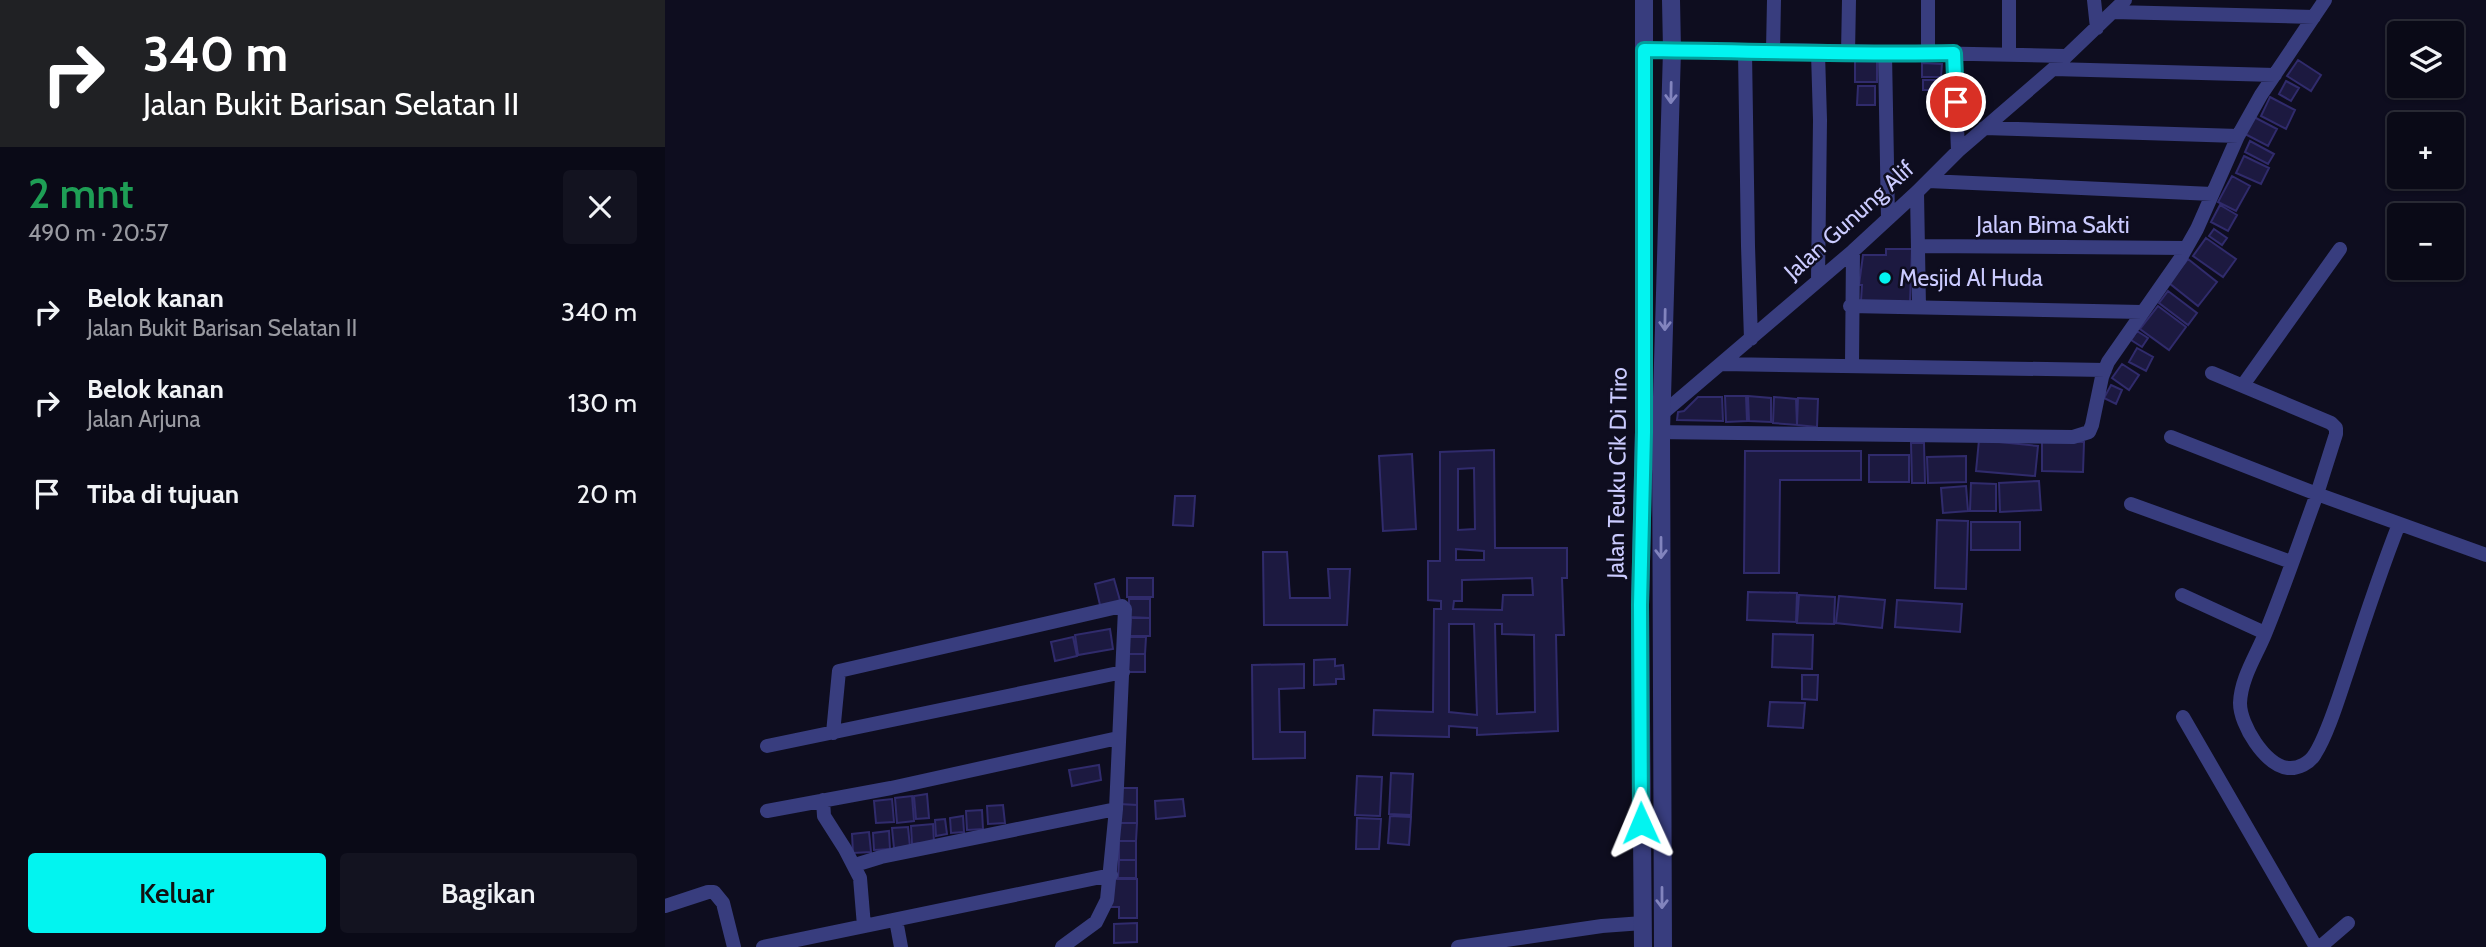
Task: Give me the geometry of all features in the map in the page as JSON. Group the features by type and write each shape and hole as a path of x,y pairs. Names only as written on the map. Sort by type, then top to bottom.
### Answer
{"street":[{"name":"Jalan Teuku Cik Di Tiro","path":"1644,0 1663,947"},
{"name":"Jalan Teuku Cik Di Tiro","path":"1643,947 1640,605 1653,432 1663,413 1671,0"},
{"path":"1773,50 1774,0"},
{"path":"1848,54 1849,0"},
{"path":"1928,0 1929,54"},
{"path":"2009,0 2009,55"},
{"path":"2094,0 2097,28"},
{"name":"Jalan Gunung Alif","path":"1663,413 1853,251 1958,151 2053,69 2125,0"},
{"path":"1653,432 2073,436 2089,432 2105,370 2186,248 2238,136 2325,0"},
{"path":"2113,12 2314,17"},
{"path":"1644,50 1954,53 2065,57"},
{"path":"1745,52 1747,233 1752,339"},
{"path":"1818,52 1818,279"},
{"path":"1954,53 1958,151"},
{"path":"1885,54 1888,218"},
{"path":"2053,69 2275,75"},
{"path":"1984,128 2238,136"},
{"path":"1928,181 2212,194"},
{"path":"1917,192 1919,307"},
{"name":"Jalan Bima Sakti","path":"1919,246 2186,248"},
{"path":"2243,385 2340,249"},
{"path":"1852,365 1850,306 1853,251"},
{"path":"1850,306 2142,312"},
{"path":"1722,364 2105,370"},
{"path":"2212,373 2331,423 2336,428 2317,494 2266,633 2244,680 2240,707 2254,742 2275,762 2288,768 2304,765 2315,755 2337,701 2399,524"},
{"path":"2171,437 2317,494 2486,555"},
{"path":"2131,504 2291,562"},
{"path":"2182,594 2266,633"},
{"path":"833,733 839,671 1120,606 1125,610 1111,875 1103,912 1096,922 1062,947"},
{"path":"767,746 1123,671"},
{"path":"2183,717 2318,947 2348,923"},
{"path":"767,811 891,788 1118,738"},
{"path":"823,800 824,817 855,865 860,878 864,926"},
{"path":"855,865 881,857 1116,808"},
{"path":"1641,845 1662,843"},
{"path":"764,947 833,940 864,926 1111,875"},
{"path":"665,906 714,892 723,903 734,947"},
{"path":"896,920 901,947"},
{"path":"1458,947 1602,926 1643,923"}],"building":[{"path":"2298,60 2321,75 2311,91 2287,76"},
{"path":"1855,61 1877,61 1877,82 1855,82"},
{"path":"1922,63 1942,64 1941,77 1922,77"},
{"path":"1923,80 1941,80 1941,90 1923,90"},
{"path":"2286,81 2299,88 2291,101 2279,94"},
{"path":"1858,86 1875,86 1875,105 1857,105"},
{"path":"2270,97 2295,110 2286,129 2261,116"},
{"path":"2254,117 2277,129 2268,146 2245,134"},
{"path":"2250,141 2274,154 2268,164 2245,152"},
{"path":"2244,156 2269,168 2261,184 2236,173"},
{"path":"2232,176 2250,186 2236,211 2218,202"},
{"path":"2220,205 2237,215 2228,231 2211,222"},
{"path":"2214,229 2227,238 2222,245 2209,236"},
{"path":"2206,238 2236,259 2223,277 2193,256"},
{"name":"Mesjid Al Huda","path":"1886,249 1912,249 1910,302 1861,301 1862,285 1859,285 1863,255 1886,255"},
{"path":"2188,259 2217,282 2198,306 2169,283"},
{"path":"2168,291 2197,313 2188,325 2159,303"},
{"path":"2158,306 2186,327 2169,350 2140,329"},
{"path":"2137,331 2148,338 2142,347 2131,340"},
{"path":"2137,348 2153,357 2146,371 2129,362"},
{"path":"2122,364 2139,375 2129,390 2112,378"},
{"path":"2111,385 2122,390 2116,404 2104,398"},
{"path":"1725,396 1746,396 1747,421 1726,422"},
{"path":"1748,396 1771,398 1771,422 1749,421"},
{"path":"1698,397 1722,397 1723,421 1677,420 1678,412 1684,411"},
{"path":"1774,397 1796,399 1797,425 1773,423"},
{"path":"1798,398 1818,399 1817,427 1797,425"},
{"path":"1979,440 2038,446 2035,476 1976,471"},
{"path":"2042,441 2084,442 2083,472 2042,471"},
{"path":"1911,443 1924,443 1925,483 1912,483"},
{"path":"1494,450 1495,548 1567,548 1567,578 1562,578 1564,635 1556,635 1558,731 1477,735 1477,728 1449,726 1449,737 1373,735 1374,710 1433,712 1434,609 1441,609 1441,601 1428,600 1428,561 1440,561 1440,452","holes":["1474,468 1475,529 1458,530 1458,469","1456,549 1484,551 1484,560 1456,560","1532,578 1533,595 1503,595 1502,610 1453,609 1454,601 1462,601 1462,580","1449,624 1474,624 1477,715 1449,712","1495,624 1502,624 1502,634 1534,635 1535,712 1497,714"]},
{"path":"1745,451 1861,451 1861,480 1780,480 1779,573 1744,573"},
{"path":"1412,454 1416,529 1383,531 1379,456"},
{"path":"1869,455 1909,455 1909,482 1869,482"},
{"path":"1966,456 1966,482 1928,483 1927,457"},
{"path":"2039,481 2041,510 2000,512 1999,483"},
{"path":"1971,483 1996,484 1996,511 1970,511"},
{"path":"1966,486 1968,511 1943,513 1941,488"},
{"path":"1175,496 1195,496 1193,526 1173,525"},
{"path":"1937,520 1968,521 1966,589 1935,588"},
{"path":"1971,522 2020,522 2020,550 1971,550"},
{"path":"1263,552 1287,552 1290,598 1330,598 1328,569 1350,569 1347,625 1264,625"},
{"path":"1127,578 1153,578 1153,597 1127,597"},
{"path":"1114,579 1121,604 1101,609 1095,584"},
{"path":"1748,592 1797,593 1796,622 1747,620"},
{"path":"1799,595 1835,597 1834,624 1797,623"},
{"path":"1839,596 1885,600 1882,628 1836,623"},
{"path":"1129,599 1150,599 1150,618 1129,617"},
{"path":"1897,600 1962,604 1960,632 1895,627"},
{"path":"1131,618 1150,618 1150,636 1130,636"},
{"path":"1110,629 1113,649 1078,655 1075,635"},
{"path":"1773,634 1813,635 1812,669 1772,667"},
{"path":"1073,637 1077,656 1055,661 1051,642"},
{"path":"1129,637 1146,637 1145,654 1129,654"},
{"path":"1129,654 1145,654 1145,672 1128,672"},
{"path":"1335,659 1335,666 1343,665 1344,679 1336,679 1336,684 1314,685 1314,660"},
{"path":"1304,664 1304,688 1279,689 1280,732 1305,732 1305,758 1253,759 1252,665"},
{"path":"1802,675 1818,675 1817,700 1802,699"},
{"path":"1770,702 1805,703 1803,728 1768,726"},
{"path":"1099,765 1101,780 1072,786 1069,770"},
{"path":"1391,773 1413,774 1411,815 1389,814"},
{"path":"1357,776 1382,777 1380,816 1355,815"},
{"path":"1119,788 1137,788 1137,805 1119,804"},
{"path":"927,794 929,818 916,819 914,796"},
{"path":"912,796 914,821 897,823 895,798"},
{"path":"892,799 894,822 876,823 874,801"},
{"path":"1183,799 1185,816 1156,819 1155,801"},
{"path":"1119,804 1137,805 1137,823 1119,823"},
{"path":"1003,805 1005,823 988,824 987,806"},
{"path":"982,810 983,829 967,830 966,811"},
{"path":"963,816 964,832 951,833 950,818"},
{"path":"1390,816 1411,817 1409,845 1388,843"},
{"path":"1357,818 1381,819 1379,849 1356,849"},
{"path":"945,819 947,834 936,836 935,820"},
{"path":"1119,823 1137,823 1136,841 1119,841"},
{"path":"933,824 934,842 912,844 911,826"},
{"path":"908,827 910,847 894,848 892,828"},
{"path":"889,831 890,849 874,850 873,833"},
{"path":"869,832 871,852 853,853 852,834"},
{"path":"1119,841 1136,841 1136,860 1119,860"},
{"path":"1119,860 1136,860 1136,878 1118,878"},
{"path":"1112,879 1137,879 1137,918 1119,918 1119,907 1111,907"},
{"path":"1137,923 1137,942 1114,943 1114,924"}],"place":[{"name":"Mesjid Al Huda","path":"1885,278"}],"route":[{"path":"1641,823 1644,50 1954,53 1956,102"}]}
